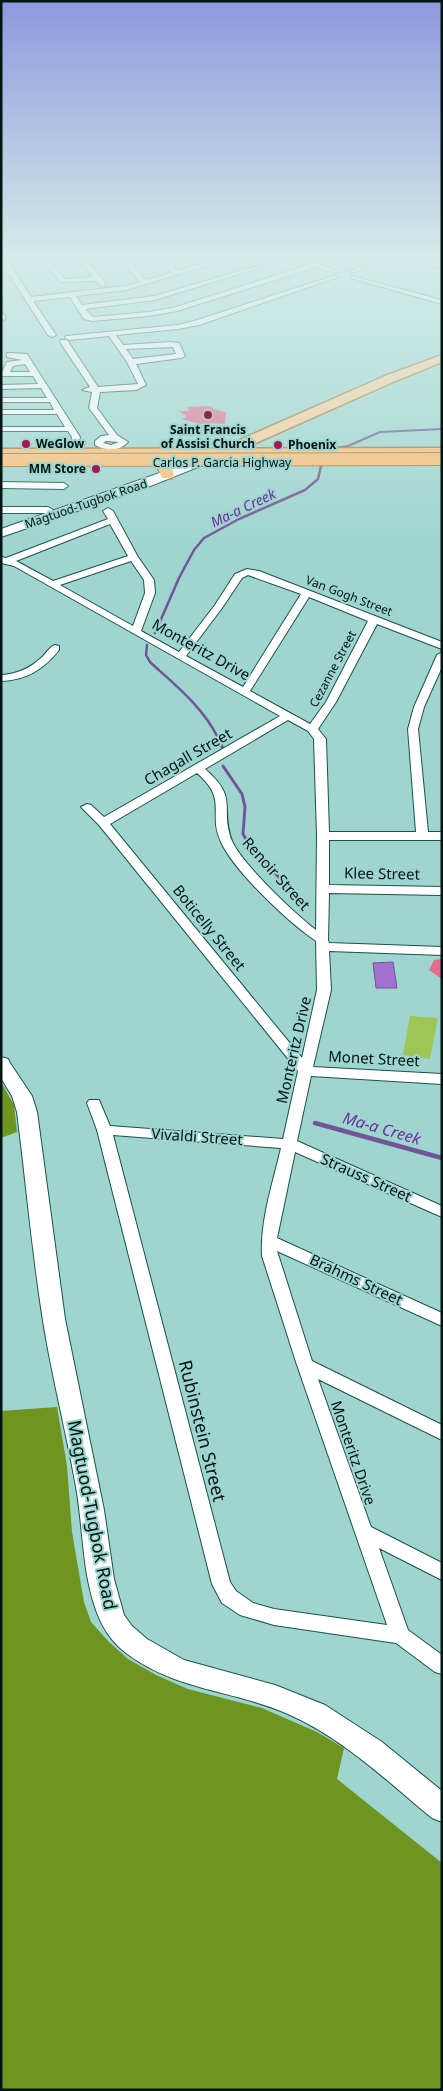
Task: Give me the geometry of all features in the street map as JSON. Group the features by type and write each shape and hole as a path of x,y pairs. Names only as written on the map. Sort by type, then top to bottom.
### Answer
{"highway":[{"name":"Carlos P. Garcia Highway","path":"158,462 222,453 256,458"},
{"name":"Carlos P. Garcia Highway","path":"3,458 109,454 158,462 198,463 256,458 442,457"},
{"name":"Carlos P. Garcia Highway","path":"3,458 442,457"}],"main road":[{"path":"198,463 389,379 442,358"},
{"name":"Magtuod-Tugbok Road","path":"1,533 158,462"},
{"name":"Magtuod-Tugbok Road","path":"1,1063 22,1096 27,1112 54,1320 93,1511 105,1596 111,1616 120,1632 159,1661 187,1674 265,1694 295,1704 324,1718 442,1809"}],"street":[{"path":"63,353 85,386 86,411 102,428 124,442 109,454 98,443 104,438 114,437"},
{"path":"74,353 96,390 94,408 104,438"},
{"path":"85,397 96,390 142,386 143,383 125,353"},
{"path":"132,362 181,356 179,353"},
{"path":"10,355 22,355 27,361 76,438 76,444 68,456"},
{"path":"27,361 10,364 5,374 35,374"},
{"path":"1,387 43,386"},
{"path":"1,400 52,400"},
{"path":"1,412 59,412"},
{"path":"1,429 71,431"},
{"path":"1,485 64,486"},
{"path":"1,510 48,510"},
{"path":"7,559 110,516 133,557 146,574 151,587 136,631"},
{"path":"52,584 133,557"},
{"name":"Monteritz Drive","path":"7,559 318,734 321,744 324,990 322,1007 305,1071 273,1216 269,1241 270,1256 305,1365 400,1635"},
{"name":"Van Gogh Street","path":"180,657 219,606 238,576 247,572 256,573 442,646"},
{"path":"244,693 308,593"},
{"name":"Cezanne Street","path":"312,729 331,702 374,619"},
{"path":"1,678 15,678 30,672 48,657 55,648"},
{"path":"422,836 413,729 418,707 442,655"},
{"name":"Chagall Street","path":"103,823 288,716"},
{"name":"Renoir Street","path":"198,768 214,781 222,797 224,827 230,848 285,911 322,943"},
{"name":"Boticelly Street","path":"87,807 103,823 305,1071"},
{"path":"323,836 442,836"},
{"name":"Klee Street","path":"322,889 442,891"},
{"path":"322,943 442,951"},
{"name":"Monet Street","path":"305,1071 442,1079"},
{"name":"Rubinstein Street","path":"94,1102 104,1130 221,1584 229,1598 247,1609 274,1616 400,1635"},
{"name":"Vivaldi Street","path":"104,1130 290,1144"},
{"name":"Strauss Street","path":"290,1144 442,1212"},
{"name":"Brahms Street","path":"269,1241 442,1320"},
{"path":"305,1365 442,1433"},
{"path":"362,1531 442,1572"},
{"path":"400,1635 442,1666"}],"green space":[{"path":"410,1016 438,1018 430,1059 403,1055"},
{"path":"1,1082 14,1105 17,1132 1,1138"},
{"path":"57,1407 67,1466 72,1532 84,1602 91,1622 128,1659 156,1675 188,1689 262,1708 317,1732 344,1748 337,1779 442,1863 442,2090 1,2090 1,1411"}],"shaded area":[{"path":"393,962 397,988 376,988 373,963"}],"building":[{"name":"Saint Francis of Assisi Church","path":"211,406 213,409 226,412 225,424 209,423 206,425 181,419 187,417 179,411 189,411 187,407"},
{"path":"442,959 442,979 429,970 434,960"}],"waterway":[{"name":"Ma-a Creek","path":"328,449 348,446 380,432 442,429"},
{"name":"Ma-a Creek","path":"155,633 179,578 194,550 204,538 239,519 305,490 318,479 321,466"},
{"name":"Ma-a Creek","path":"147,645 146,655 150,662 179,688 205,716 218,738"},
{"name":"Ma-a Creek","path":"218,737 223,749"},
{"name":"Ma-a Creek","path":"223,766 242,794 245,807 243,834 250,846 269,865 299,903"},
{"name":"Ma-a Creek","path":"315,1123 442,1158"}],"place":[{"name":"Saint Francis of Assisi Church","path":"208,415"},
{"name":"WeGlow","path":"26,444"},
{"name":"Phoenix","path":"278,445"},
{"name":"MM Store","path":"96,469"}]}
